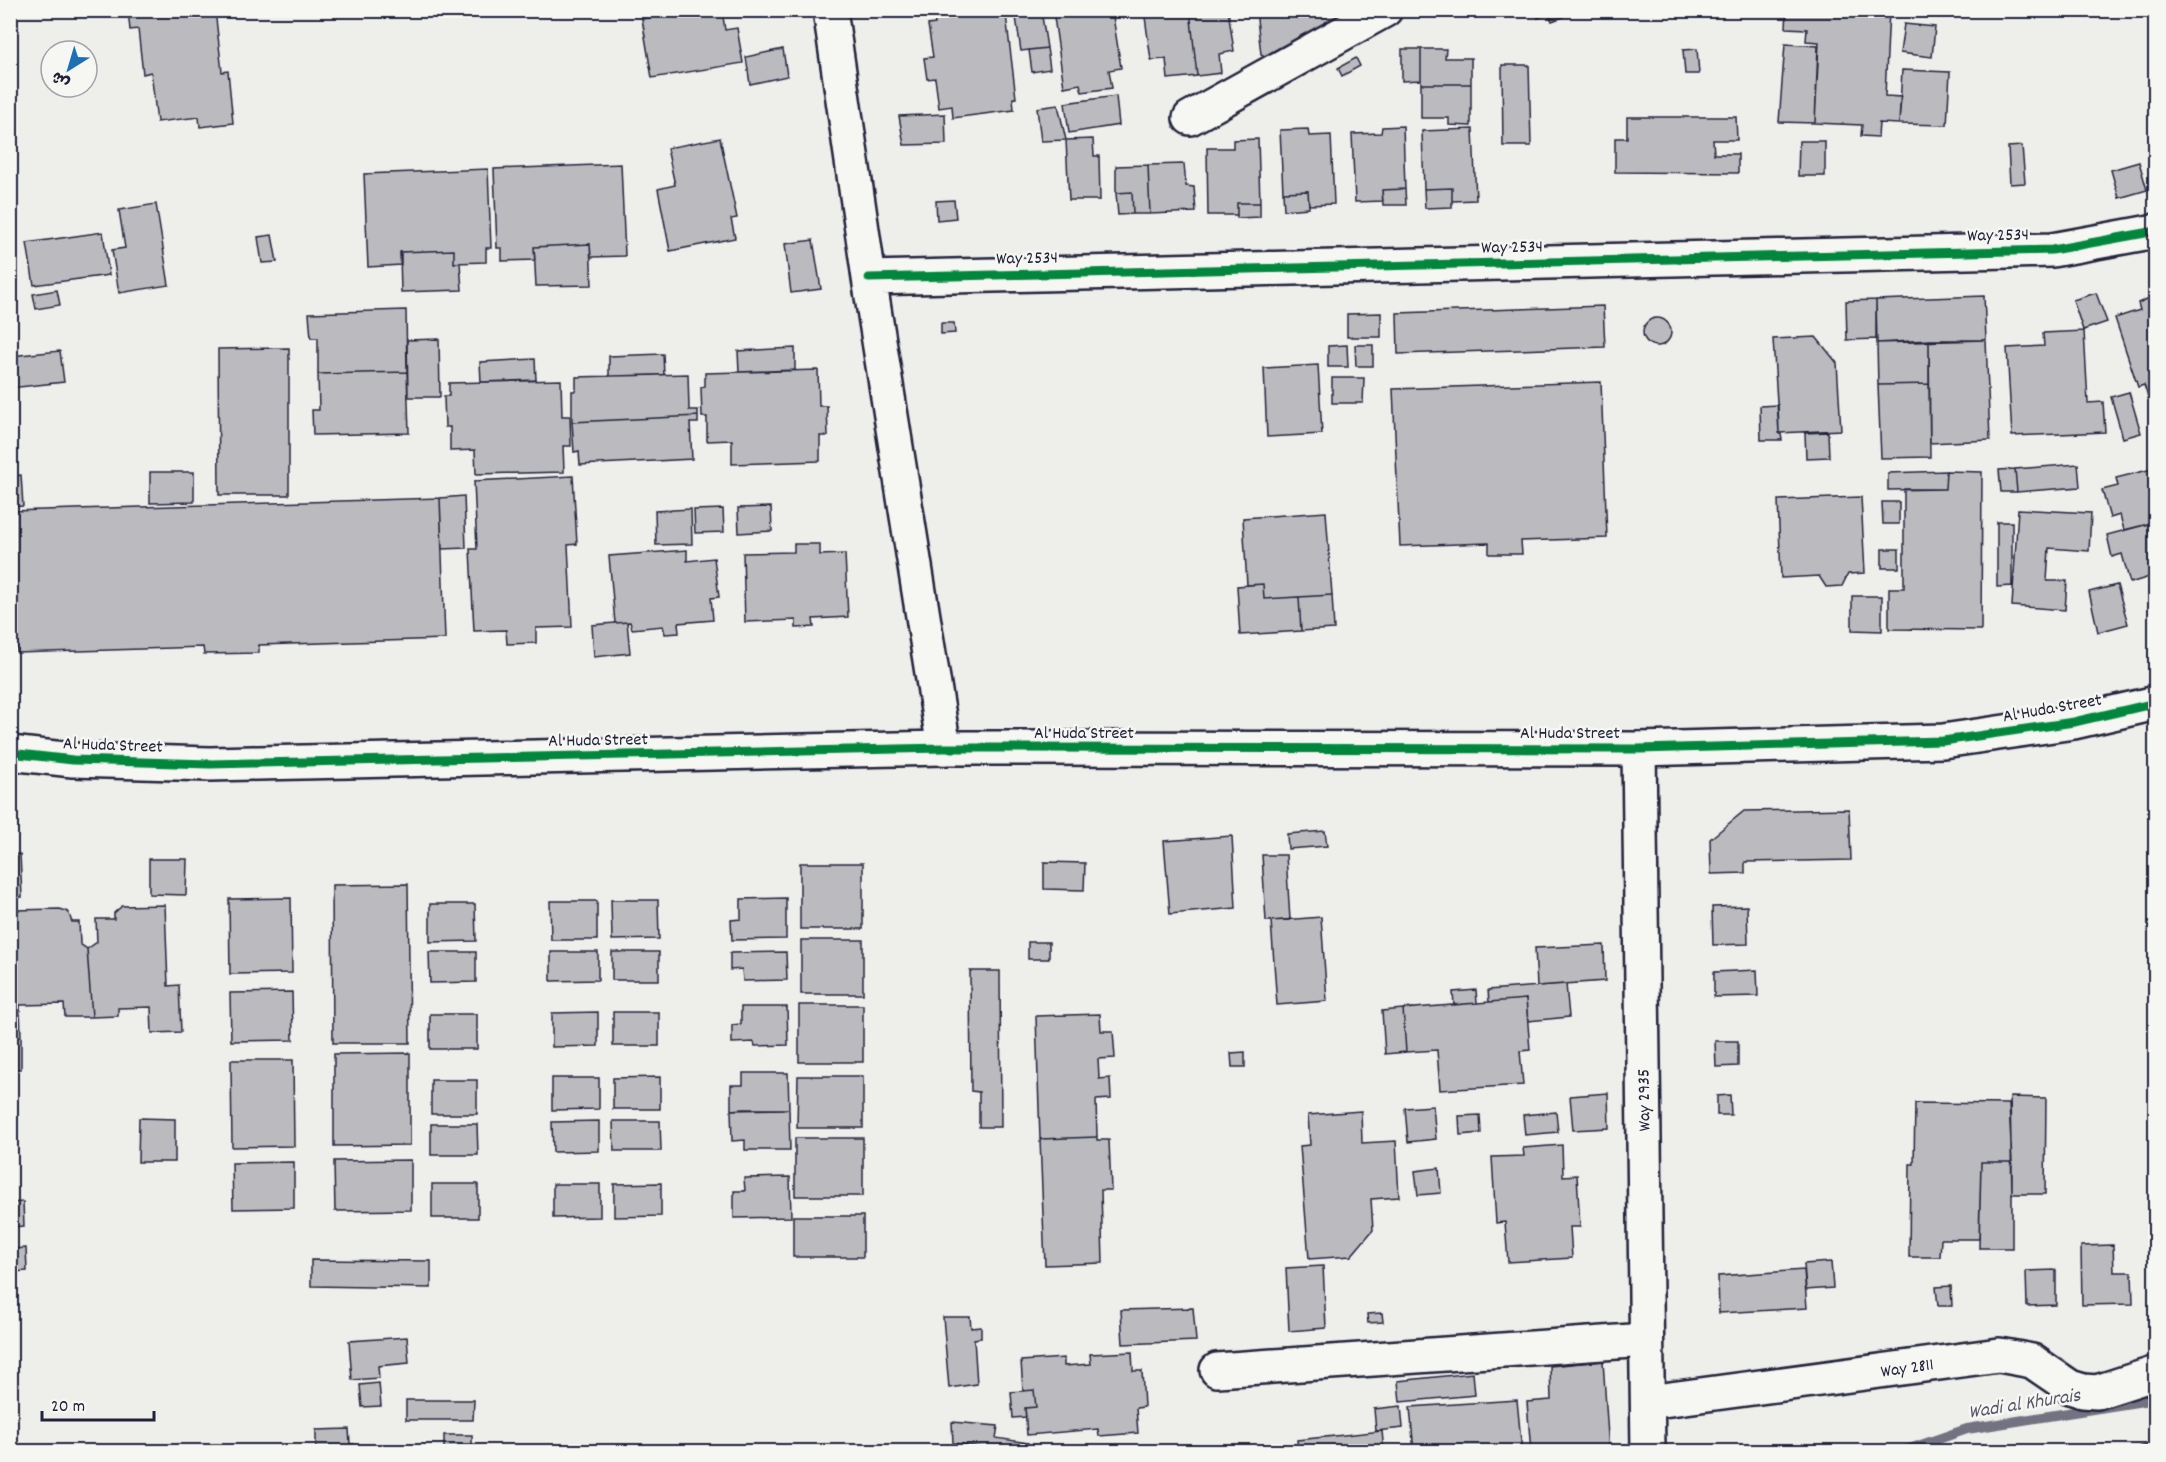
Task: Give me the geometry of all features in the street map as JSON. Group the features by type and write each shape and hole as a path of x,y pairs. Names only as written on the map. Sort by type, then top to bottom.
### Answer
{"street":[{"path":"830,10 869,278 944,748"},
{"path":"1190,118 1385,10"},
{"name":"Way 2534","path":"869,278 2052,250 2156,231"},
{"name":"Al Huda Street","path":"10,753 73,760 210,764 944,748 1639,749 1943,741 2074,722 2156,704"},
{"name":"Way 2935","path":"1639,749 1648,1452"},
{"path":"1216,1370 1646,1340"},
{"name":"Way 2811","path":"1648,1402 1999,1355 2032,1361 2070,1387 2083,1391 2097,1392 2156,1372"}],"building":[{"path":"128,10 215,10 222,72 228,71 233,123 200,127 199,117 157,122 151,72 143,74 138,29 130,30"},
{"path":"641,10 695,10 642,19"},
{"path":"695,10 722,10 725,30 737,28 743,63 652,78 642,19"},
{"path":"933,10 1000,10 1001,15 1006,15 1016,98 1013,98 1014,110 953,118 952,106 939,108 935,78 927,79 924,58 933,57 928,25 935,24"},
{"path":"1015,10 1041,10 1047,48 1021,51"},
{"path":"1053,10 1112,10 1121,68 1109,70 1112,88 1082,92 1080,84 1064,87"},
{"path":"1144,10 1190,10 1197,76 1168,79 1166,59 1151,60"},
{"path":"1190,10 1228,10 1234,51 1219,54 1221,73 1197,76"},
{"path":"1256,10 1363,10 1270,59 1261,54"},
{"path":"1535,10 1560,10 1563,17 1552,21 1549,14 1538,18"},
{"path":"1787,10 1889,10 1885,96 1901,97 1899,124 1879,123 1878,137 1861,136 1862,125 1815,123 1819,42 1806,41 1807,29 1786,28"},
{"path":"1904,24 1935,27 1932,57 1900,53"},
{"path":"1785,44 1818,46 1815,123 1779,122"},
{"path":"1047,48 1050,69 1032,72 1029,50"},
{"path":"783,49 787,76 750,84 746,57"},
{"path":"1402,49 1421,49 1421,80 1402,81"},
{"path":"1421,49 1446,49 1445,58 1471,58 1471,84 1421,84"},
{"path":"1697,49 1699,74 1685,74 1683,50"},
{"path":"1356,58 1360,66 1342,76 1338,68"},
{"path":"1502,65 1529,65 1531,146 1503,146"},
{"path":"1902,70 1950,72 1947,125 1899,124"},
{"path":"1421,84 1471,84 1471,126 1449,125 1449,118 1421,118"},
{"path":"1116,96 1119,125 1069,133 1065,103"},
{"path":"1058,105 1066,140 1041,141 1037,108"},
{"path":"945,114 946,144 904,145 899,116"},
{"path":"1627,117 1736,117 1737,140 1713,140 1714,154 1738,154 1738,173 1615,172 1615,138 1627,138"},
{"path":"1403,126 1405,189 1382,190 1383,201 1355,202 1352,134 1381,133 1382,127"},
{"path":"1308,129 1309,136 1331,135 1334,204 1309,205 1308,191 1283,192 1280,130"},
{"path":"1473,129 1476,200 1452,201 1452,188 1424,189 1422,131"},
{"path":"720,138 737,218 731,219 735,238 670,251 658,189 675,185 667,148"},
{"path":"1093,139 1094,156 1099,156 1100,200 1069,200 1066,140"},
{"path":"1258,139 1260,203 1237,203 1237,215 1208,215 1207,148 1233,148 1233,140"},
{"path":"1799,141 1825,141 1825,176 1798,176"},
{"path":"2022,146 2025,183 2010,184 2008,147"},
{"path":"2139,162 2147,190 2119,198 2111,170"},
{"path":"621,164 625,256 591,257 590,244 534,247 535,260 502,261 502,248 497,248 494,169"},
{"path":"1184,164 1186,186 1194,187 1196,212 1150,214 1148,165"},
{"path":"1148,165 1150,214 1133,214 1132,192 1116,193 1116,166"},
{"path":"488,169 491,248 486,248 486,262 454,263 454,250 401,252 401,265 368,267 364,174"},
{"path":"1452,188 1452,207 1425,208 1424,189"},
{"path":"1405,189 1406,205 1383,205 1382,190"},
{"path":"1308,191 1309,208 1284,210 1283,192"},
{"path":"1132,192 1133,214 1118,215 1116,193"},
{"path":"954,200 956,218 937,220 936,201"},
{"path":"1237,203 1260,203 1260,217 1237,218"},
{"path":"156,204 169,285 119,293 112,250 125,248 119,210"},
{"path":"103,232 109,275 34,285 27,243"},
{"path":"272,235 277,262 262,263 258,237"},
{"path":"813,240 821,289 791,293 785,244"},
{"path":"590,244 592,285 536,286 534,247"},
{"path":"454,250 454,263 460,263 462,290 401,292 400,252"},
{"path":"10,255 14,283 10,283"},
{"path":"57,290 60,305 36,309 33,294"},
{"path":"2096,293 2107,322 2083,330 2073,300"},
{"path":"1984,296 1986,340 1877,343 1876,300"},
{"path":"2154,296 2156,410 2153,411 2144,385 2138,387 2115,318 2140,310 2138,303"},
{"path":"1876,300 1876,339 1847,340 1846,301"},
{"path":"1603,306 1605,347 1398,354 1397,313"},
{"path":"406,310 407,372 318,374 318,338 311,338 309,313"},
{"path":"1381,313 1381,337 1347,337 1347,314"},
{"path":"1657,318 1667,322 1671,332 1667,342 1657,346 1647,342 1643,332 1647,322"},
{"path":"10,323 14,347 10,347"},
{"path":"941,323 954,323 955,333 941,334"},
{"path":"2084,331 2088,403 2103,402 2105,432 2012,436 2007,348 2044,346 2043,333"},
{"path":"1816,337 1837,363 1841,430 1779,433 1773,339"},
{"path":"439,339 440,397 408,397 407,340"},
{"path":"1929,340 1929,384 1878,385 1877,343"},
{"path":"1929,340 1986,340 1990,440 1930,443"},
{"path":"1347,345 1348,367 1328,367 1328,346"},
{"path":"1355,345 1373,345 1373,366 1356,366"},
{"path":"289,348 289,495 219,495 218,349"},
{"path":"795,348 795,370 739,372 738,351"},
{"path":"60,351 64,382 10,388 10,356"},
{"path":"663,354 664,375 609,376 609,356"},
{"path":"535,359 536,380 481,382 480,362"},
{"path":"1318,365 1322,434 1267,437 1264,368"},
{"path":"818,370 819,406 827,406 828,436 820,436 820,461 732,464 732,440 707,441 707,417 702,417 701,387 705,386 705,373"},
{"path":"407,372 409,433 313,435 312,410 319,410 318,374"},
{"path":"688,374 689,410 698,410 698,416 572,422 572,391 576,391 576,377"},
{"path":"1332,378 1364,378 1363,403 1332,403"},
{"path":"561,380 562,416 570,416 571,446 563,446 564,472 476,474 475,450 450,451 450,427 445,427 444,396 449,396 449,383"},
{"path":"1601,382 1607,538 1521,541 1522,554 1489,554 1489,543 1400,546 1393,389"},
{"path":"1929,384 1930,457 1881,458 1878,385"},
{"path":"2129,392 2141,433 2123,438 2111,397"},
{"path":"1778,405 1779,433 1782,440 1761,440 1760,406"},
{"path":"698,416 698,423 690,423 692,459 580,465 579,451 574,452 572,422"},
{"path":"1828,432 1829,457 1806,458 1805,433"},
{"path":"2078,464 2080,487 2017,492 2015,469"},
{"path":"2156,468 2156,522 2124,530 2120,515 2110,518 2102,490 2118,486 2116,478"},
{"path":"2015,469 2017,492 2001,492 1999,470"},
{"path":"1946,471 1982,472 1981,630 1889,629 1889,588 1904,588 1904,489 1945,489"},
{"path":"1946,471 1945,489 1888,490 1888,473"},
{"path":"150,472 194,472 194,502 150,503"},
{"path":"21,475 23,506 10,507 10,476"},
{"path":"573,476 577,544 568,545 572,627 536,628 536,643 507,644 506,630 474,631 470,549 477,549 474,481"},
{"path":"464,496 466,548 442,549 440,498"},
{"path":"1861,497 1865,573 1848,574 1842,586 1826,587 1819,576 1781,578 1778,500"},
{"path":"440,498 445,639 259,645 259,653 204,654 203,647 17,653 11,511"},
{"path":"1882,502 1899,502 1899,524 1883,524"},
{"path":"771,507 772,531 739,533 738,508"},
{"path":"691,509 692,544 656,545 655,511"},
{"path":"723,509 724,532 695,533 694,510"},
{"path":"2018,509 2091,513 2089,551 2049,548 2047,581 2067,581 2065,610 2012,606"},
{"path":"1326,512 1332,595 1264,599 1263,584 1247,585 1243,518"},
{"path":"1997,522 2012,522 2012,586 1997,587"},
{"path":"2156,522 2156,575 2130,583 2122,554 2112,557 2107,535"},
{"path":"794,544 820,544 820,555 845,554 848,617 813,619 814,627 796,628 796,620 745,622 743,553 794,552"},
{"path":"1882,549 1899,549 1899,568 1882,568"},
{"path":"687,550 687,561 714,558 719,597 711,598 713,620 678,623 679,633 665,634 663,626 632,629 630,622 615,623 609,556"},
{"path":"1263,584 1264,599 1299,597 1301,631 1240,635 1237,586"},
{"path":"2117,585 2128,624 2098,632 2089,592"},
{"path":"1332,595 1334,629 1301,631 1299,597"},
{"path":"1852,596 1882,596 1882,631 1852,630"},
{"path":"627,622 630,653 594,657 592,625"},
{"path":"1849,809 1851,860 1745,862 1745,873 1711,874 1710,839 1744,811"},
{"path":"1325,831 1327,846 1288,849 1287,834"},
{"path":"1232,836 1236,908 1170,914 1164,841"},
{"path":"20,854 22,897 10,898 10,855"},
{"path":"1262,855 1286,855 1290,920 1266,921"},
{"path":"149,859 187,859 186,895 149,894"},
{"path":"1044,862 1085,863 1084,890 1044,889"},
{"path":"800,863 863,863 863,929 800,929"},
{"path":"408,884 410,1043 333,1043 332,885"},
{"path":"291,898 292,973 230,974 229,899"},
{"path":"786,898 786,939 732,940 731,920 741,919 741,899"},
{"path":"611,900 658,900 659,939 612,940"},
{"path":"550,901 597,901 597,940 551,940"},
{"path":"430,904 475,904 476,941 430,942"},
{"path":"165,905 168,986 179,985 181,1032 152,1033 151,1007 118,1008 118,1016 92,1017 87,949 97,942 96,919 114,919 114,913 122,906"},
{"path":"1747,906 1748,944 1713,945 1712,907"},
{"path":"60,909 68,912 72,922 79,922 80,944 87,949 92,1017 65,1017 64,1004 20,1005 21,1037 10,1037 10,985 17,986 14,910"},
{"path":"1321,917 1327,1001 1277,1005 1271,921"},
{"path":"801,940 863,940 863,994 801,994"},
{"path":"1028,942 1049,942 1049,959 1028,959"},
{"path":"1604,945 1605,981 1537,986 1535,948"},
{"path":"429,952 476,952 476,982 430,983"},
{"path":"551,952 598,952 598,980 551,981"},
{"path":"612,952 659,952 659,980 612,980"},
{"path":"786,952 787,980 743,981 742,969 730,970 730,953"},
{"path":"1757,970 1758,996 1714,997 1714,972"},
{"path":"970,971 1000,971 1001,1127 979,1127 979,1092 971,1091"},
{"path":"1566,984 1569,1017 1528,1021 1526,999 1489,1002 1488,990"},
{"path":"1476,990 1477,1003 1454,1005 1453,992"},
{"path":"292,992 293,1040 231,1041 230,993"},
{"path":"1526,999 1530,1050 1520,1051 1523,1085 1440,1090 1437,1050 1406,1052 1403,1009"},
{"path":"799,1005 863,1005 863,1062 799,1062"},
{"path":"741,1007 787,1007 788,1045 755,1046 754,1042 732,1043 732,1025 741,1024"},
{"path":"1403,1009 1406,1052 1385,1054 1382,1011"},
{"path":"598,1012 598,1046 552,1047 552,1013"},
{"path":"613,1012 659,1012 659,1046 613,1046"},
{"path":"430,1014 477,1014 477,1049 430,1049"},
{"path":"1100,1014 1101,1031 1113,1031 1115,1058 1098,1059 1099,1079 1110,1078 1111,1099 1096,1100 1097,1137 1040,1139 1036,1016"},
{"path":"10,1037 21,1037 21,1069 10,1069"},
{"path":"1715,1041 1738,1041 1738,1066 1716,1067"},
{"path":"1245,1052 1245,1067 1232,1067 1231,1053"},
{"path":"410,1053 410,1145 334,1146 334,1054"},
{"path":"231,1060 293,1060 294,1146 232,1147"},
{"path":"743,1073 788,1073 789,1109 731,1110 731,1085 743,1085"},
{"path":"798,1076 863,1076 863,1128 797,1128"},
{"path":"660,1077 660,1109 613,1109 613,1078"},
{"path":"552,1078 599,1078 599,1109 552,1110"},
{"path":"431,1080 477,1080 477,1114 431,1114"},
{"path":"1608,1093 1609,1128 1573,1130 1570,1096"},
{"path":"1730,1095 1731,1115 1717,1115 1717,1096"},
{"path":"2010,1097 2046,1098 2045,1194 2012,1194"},
{"path":"1915,1103 2009,1104 2012,1162 1981,1162 1979,1239 1941,1239 1940,1257 1909,1257 1910,1164 1914,1164"},
{"path":"1433,1106 1436,1139 1408,1142 1405,1108"},
{"path":"789,1109 790,1150 745,1150 745,1140 732,1141 731,1110"},
{"path":"1361,1111 1362,1143 1396,1141 1399,1197 1371,1199 1373,1230 1351,1256 1309,1259 1300,1146 1310,1145 1308,1115"},
{"path":"1556,1112 1558,1132 1525,1135 1523,1115"},
{"path":"1480,1115 1481,1133 1460,1135 1459,1116"},
{"path":"139,1118 175,1119 175,1162 138,1162"},
{"path":"599,1121 599,1151 553,1152 552,1122"},
{"path":"613,1121 660,1121 661,1151 614,1151"},
{"path":"431,1124 477,1124 478,1155 431,1155"},
{"path":"1097,1137 1097,1140 1109,1140 1111,1190 1101,1190 1103,1263 1045,1265 1040,1139"},
{"path":"795,1138 863,1138 863,1196 795,1196"},
{"path":"1562,1145 1563,1176 1577,1175 1580,1227 1570,1227 1572,1258 1508,1262 1505,1222 1496,1223 1492,1157 1524,1156 1523,1148"},
{"path":"411,1160 411,1210 335,1211 334,1161"},
{"path":"294,1162 294,1208 233,1209 232,1163"},
{"path":"1981,1162 2012,1162 2012,1248 1979,1248"},
{"path":"1439,1168 1441,1193 1418,1195 1415,1171"},
{"path":"790,1177 791,1217 734,1218 734,1191 745,1191 744,1178"},
{"path":"661,1183 661,1216 614,1217 614,1184"},
{"path":"432,1184 478,1184 478,1218 432,1218"},
{"path":"553,1184 600,1184 600,1217 553,1218"},
{"path":"23,1202 24,1226 10,1227 10,1203"},
{"path":"793,1216 863,1216 863,1257 793,1257"},
{"path":"2113,1245 2114,1272 2132,1272 2133,1304 2082,1305 2081,1246"},
{"path":"26,1248 27,1271 13,1272 12,1249"},
{"path":"311,1260 431,1261 431,1288 311,1286"},
{"path":"1831,1262 1833,1288 1806,1290 1804,1264"},
{"path":"1323,1266 1326,1328 1289,1331 1286,1268"},
{"path":"1804,1270 1807,1308 1719,1313 1718,1276"},
{"path":"2056,1270 2056,1305 2027,1306 2026,1271"},
{"path":"1951,1286 1952,1306 1938,1306 1936,1287"},
{"path":"1193,1308 1196,1341 1123,1344 1121,1310"},
{"path":"1382,1313 1383,1322 1368,1323 1367,1314"},
{"path":"943,1317 970,1317 971,1328 981,1327 981,1338 974,1339 977,1384 949,1388"},
{"path":"407,1337 409,1363 378,1366 379,1378 352,1380 349,1341"},
{"path":"1132,1352 1133,1371 1142,1371 1144,1407 1136,1408 1138,1433 1099,1436 1098,1429 1027,1435 1025,1408 1036,1407 1034,1390 1023,1391 1021,1361 1064,1358 1064,1366 1091,1364 1090,1354"},
{"path":"1603,1361 1609,1452 1531,1452 1527,1402 1551,1400 1550,1366"},
{"path":"1473,1373 1475,1395 1400,1402 1398,1381"},
{"path":"379,1383 381,1406 362,1407 360,1385"},
{"path":"1034,1390 1036,1407 1025,1408 1026,1417 1013,1418 1011,1392"},
{"path":"406,1400 474,1400 473,1420 406,1420"},
{"path":"1517,1400 1522,1452 1414,1452 1410,1407"},
{"path":"1401,1406 1403,1428 1376,1431 1374,1409"},
{"path":"952,1422 998,1426 996,1438 1028,1443 1027,1452 1012,1452 953,1443"},
{"path":"349,1429 350,1444 354,1444 354,1452 316,1451 316,1430"},
{"path":"1382,1431 1384,1452 1298,1452 1297,1440"},
{"path":"444,1435 472,1435 472,1452 444,1452"},
{"path":"2156,1442 2156,1452 2140,1452 2139,1447"}],"waterway":[{"name":"Wadi al Khurais","path":"1901,1452 1967,1429 2156,1399"}],"cycle path":[{"path":"869,278 2052,250 2156,231"},
{"path":"10,753 73,760 210,764 944,748 1639,749 1943,741 2074,722 2156,703"}]}
